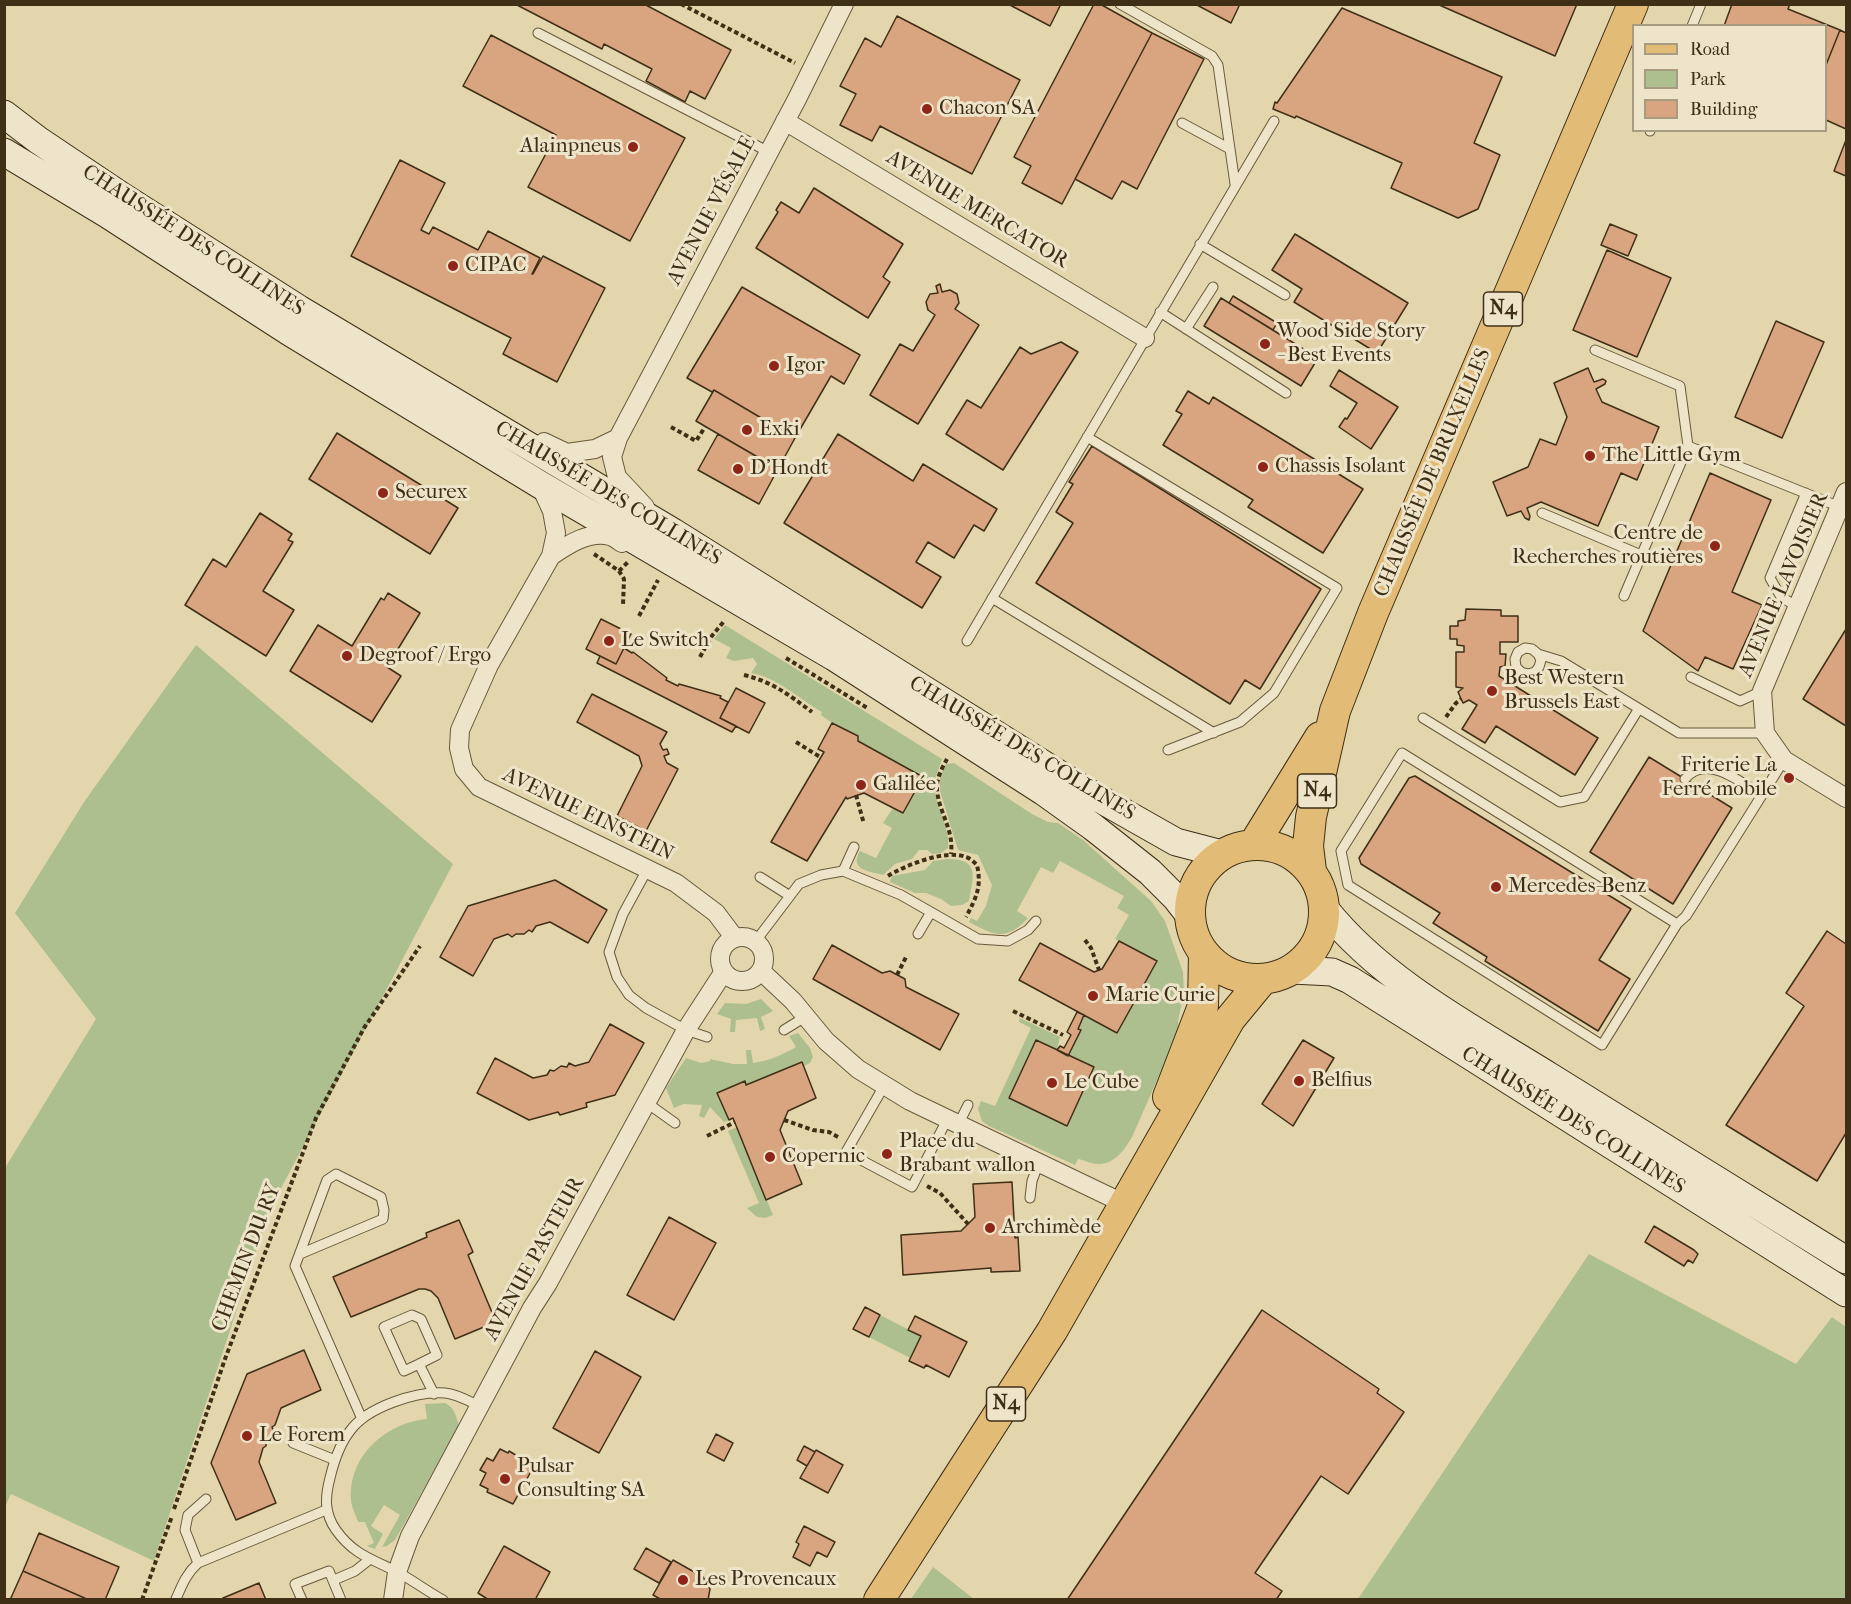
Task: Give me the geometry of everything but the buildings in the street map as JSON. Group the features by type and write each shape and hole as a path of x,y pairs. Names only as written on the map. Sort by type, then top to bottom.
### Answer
{"main road":[{"name":"CHAUSSÉE DE BRUXELLES","path":"1311,871 1308,846 1311,817 1335,711 1373,613 1633,4"},
{"name":"CHAUSSÉE DES COLLINES","path":"4,114 38,140 123,197 356,344 673,532 1086,791 1176,842 1222,854"},
{"name":"CHAUSSÉE DES COLLINES","path":"4,153 106,213 288,331 539,484 834,657 1044,792 1150,872 1190,916"},
{"name":"CHAUSSÉE DE BRUXELLES","path":"1254,844 1335,711"},
{"name":"CHAUSSÉE DE BRUXELLES","path":"1254,844 1276,847 1296,856 1311,871 1321,889 1325,909 1321,933 1310,954 1292,970 1263,979 1241,977 1220,968 1204,953 1197,942 1190,916 1192,892 1203,870 1222,854 1243,845 1254,844"},
{"name":"CHAUSSÉE DES COLLINES","path":"1325,909 1338,926 1370,956 1440,1008 1846,1260"},
{"name":"CHAUSSÉE DE BRUXELLES","path":"1125,1204 1203,1006 1204,953"},
{"name":"CHAUSSÉE DES COLLINES","path":"1292,970 1332,972 1350,980 1846,1293"},
{"name":"CHAUSSÉE DE BRUXELLES","path":"879,1599 1052,1331 1230,1019 1263,979"}],"street":[{"name":"AVENUE VÉSALE","path":"673,532 641,504 617,477 612,457 618,438 769,152 844,4"},
{"name":"AVENUE MERCATOR","path":"785,121 1144,338"},
{"path":"356,344 408,360 537,439 567,453 594,449 618,438"},
{"name":"AVENUE EINSTEIN","path":"539,484 552,511 555,533 551,556 489,665 460,730 459,748 464,769 478,787 676,883 707,904 723,920 734,937"},
{"name":"AVENUE LAVOISIER","path":"1765,733 1762,691 1843,500"},
{"name":"AVENUE EINSTEIN","path":"551,556 573,541 596,536 610,536 794,649 834,657"},
{"path":"1765,733 1784,760 1846,798"},
{"path":"734,937 746,937 755,942 764,954 765,961 761,971 748,981 739,981 723,973 720,965 723,947 728,940 734,937"},
{"path":"761,971 793,1001 826,1041 858,1069 884,1086 910,1101 1125,1204"},
{"name":"AVENUE PASTEUR","path":"393,1599 397,1572 410,1536 686,1030 723,973"}],"lane":[{"path":"1120,4 1212,56 1218,65 1235,184"},
{"path":"1693,24 1701,4"},
{"path":"538,33 769,152"},
{"path":"967,641 1274,121"},
{"path":"1182,123 1230,149"},
{"path":"1200,244 1284,296"},
{"path":"1186,329 1213,287"},
{"path":"1160,312 1286,393"},
{"path":"1595,350 1680,386 1688,446 1624,596"},
{"path":"1087,437 1337,588 1274,693 1240,722 1168,750"},
{"path":"1688,446 1806,493 1843,500"},
{"path":"1798,607 1781,597 1770,578 1806,493"},
{"path":"1542,513 1641,555"},
{"path":"992,598 1214,733"},
{"path":"1538,654 1561,661 1679,733 1765,733"},
{"path":"1691,677 1740,700 1762,691"},
{"path":"1423,718 1560,802 1584,797 1638,710"},
{"path":"1677,924 1402,753 1341,851 1348,885 1602,1045 1677,924 1686,916 1784,760"},
{"path":"1685,779 1697,770 1710,767 1732,777 1761,795"},
{"path":"843,871 854,847"},
{"path":"648,868 623,914 609,952 617,977 629,995 646,1008 686,1030 707,1037"},
{"path":"755,942 799,884 821,875 843,871 901,895 978,939 1008,941 1028,930 1036,921"},
{"path":"760,878 790,896"},
{"path":"918,934 930,912"},
{"path":"784,1030 805,1017"},
{"path":"884,1086 846,1152 912,1187 953,1121 968,1105"},
{"path":"647,1103 675,1123"},
{"path":"1030,1198 1032,1182 1039,1162"},
{"path":"300,1254 383,1219 384,1210 381,1197 336,1174 327,1180 295,1266 362,1419"},
{"path":"412,1315 421,1319 437,1355 419,1364 404,1371 384,1327 412,1315"},
{"path":"419,1364 434,1394"},
{"path":"443,1599 352,1549 335,1529 326,1510 326,1492 335,1460 351,1430 362,1419 379,1409 408,1397 446,1393 464,1398 479,1406"},
{"path":"293,1443 335,1460"},
{"path":"198,1563 185,1530 188,1515 206,1499"},
{"path":"177,1599 189,1571 198,1563 326,1510"},
{"path":"333,1580 355,1571 369,1560"},
{"path":"302,1599 295,1584 329,1571 342,1599"}],"path":[{"path":"681,4 810,70"},
{"path":"671,427 696,441 705,427"},
{"path":"596,536 635,565"},
{"path":"573,541 619,571 624,579 623,604"},
{"path":"619,571 629,561"},
{"path":"650,574 668,585"},
{"path":"639,616 658,579"},
{"path":"700,657 725,620 716,615"},
{"path":"776,652 877,714"},
{"path":"744,675 766,680 812,712"},
{"path":"1439,728 1461,699"},
{"path":"796,742 820,757"},
{"path":"937,752 957,765"},
{"path":"947,759 941,770 937,792 953,841 951,854"},
{"path":"856,795 864,824"},
{"path":"880,886 889,876 920,861 951,854 967,857 978,865 980,879 976,898 959,928"},
{"path":"1085,940 1091,948 1099,970"},
{"name":"CHEMIN DU RY","path":"141,1599 160,1552 225,1359 316,1118 364,1028 420,946"},
{"path":"897,975 908,955"},
{"path":"1013,1011 1063,1035"},
{"path":"784,1120 813,1131 829,1132 850,1144"},
{"path":"707,1136 735,1122"},
{"path":"916,1180 940,1193 968,1224"}],"green space":[{"path":"725,625 942,759 935,790 947,831 948,848 941,853 932,854 927,850 919,850 912,859 895,864 883,875 867,871 859,866 857,858 860,851 876,858 892,828 883,823 893,808 903,812 922,777 858,741 858,736 832,723 821,715 822,712 779,684 751,673 757,664 753,658 734,661 726,658 731,648 714,639"},
{"path":"196,645 453,864 270,1209 154,1561 11,1494 5,1507 5,1168 96,1019 15,913 84,802"},
{"path":"954,763 1032,814 1048,822 1058,823 1083,840 1151,901 1165,921 1183,972 1184,993 1178,1021 1179,1030 1132,1137 1114,1159 1104,1164 1078,1159 1075,1165 989,1126 982,1121 978,1109 981,1101 995,1106 1031,1028 1019,1022 1020,1018 1060,1037 1057,1050 1036,1040 1009,1098 1067,1126 1094,1068 1068,1056 1081,1031 1078,1029 1084,1015 1117,1033 1157,961 1115,939 1129,915 1117,908 1124,896 1060,861 1053,873 1041,867 1017,911 1028,918 1013,930 1007,933 993,933 969,922 971,918 977,921 986,906 992,885 978,855 958,850 940,791 940,777 946,764"},
{"path":"948,859 966,862 972,871 969,901 962,905 951,906 926,893 915,893 890,882 892,876 925,870 933,861"},
{"path":"761,999 773,1011 761,1017 765,1029 760,1031 757,1018 736,1020 735,1032 730,1032 731,1019 717,1014 725,1003 746,1004"},
{"path":"798,1033 810,1048 813,1057 810,1063 804,1066 802,1062 746,1085 745,1081 729,1120 724,1122 710,1107 704,1118 699,1116 702,1105 683,1104 674,1108 666,1088 686,1058 701,1063 710,1061 710,1059 733,1064 747,1064 746,1050 751,1050 753,1063 759,1062 796,1047 789,1036"},
{"path":"737,1127 773,1215 765,1218 757,1217 747,1208 759,1203 728,1131"},
{"path":"1589,1254 1796,1364 1832,1317 1846,1327 1846,1599 1358,1599"},
{"path":"880,1315 921,1336 910,1358 869,1337"},
{"path":"445,1403 453,1410 459,1426 395,1540 382,1547 400,1515 384,1505 371,1526 383,1534 375,1549 367,1546 374,1543 365,1522 358,1522 351,1499 356,1468 363,1455 384,1434 412,1422 427,1419 425,1404"},
{"path":"933,1567 974,1599 911,1599"}],"place":[{"name":"Chacon SA","path":"927,109"},
{"name":"Alainpneus","path":"633,147"},
{"name":"CIPAC","path":"453,266"},
{"name":"Wood Side Story - Best Events","path":"1265,344"},
{"name":"Igor","path":"774,366"},
{"name":"Exki","path":"747,430"},
{"name":"The Little Gym","path":"1590,456"},
{"name":"Chassis Isolant","path":"1263,467"},
{"name":"D'Hondt","path":"738,469"},
{"name":"Securex","path":"383,493"},
{"name":"Centre de Recherches routières","path":"1715,546"},
{"name":"Le Switch","path":"609,641"},
{"name":"Degroof / Ergo","path":"347,656"},
{"name":"Best Western Brussels East","path":"1492,691"},
{"name":"Friterie La Ferré mobile","path":"1789,778"},
{"name":"Galilée","path":"861,785"},
{"name":"Mercedes-Benz","path":"1496,887"},
{"name":"Marie Curie","path":"1093,996"},
{"name":"Belfius","path":"1299,1081"},
{"name":"Le Cube","path":"1052,1083"},
{"name":"Place du Brabant wallon","path":"887,1154"},
{"name":"Copernic","path":"770,1157"},
{"name":"Archimède","path":"990,1228"},
{"name":"Le Forem","path":"247,1436"},
{"name":"Pulsar Consulting SA","path":"505,1479"},
{"name":"Les Provencaux","path":"683,1580"}]}
